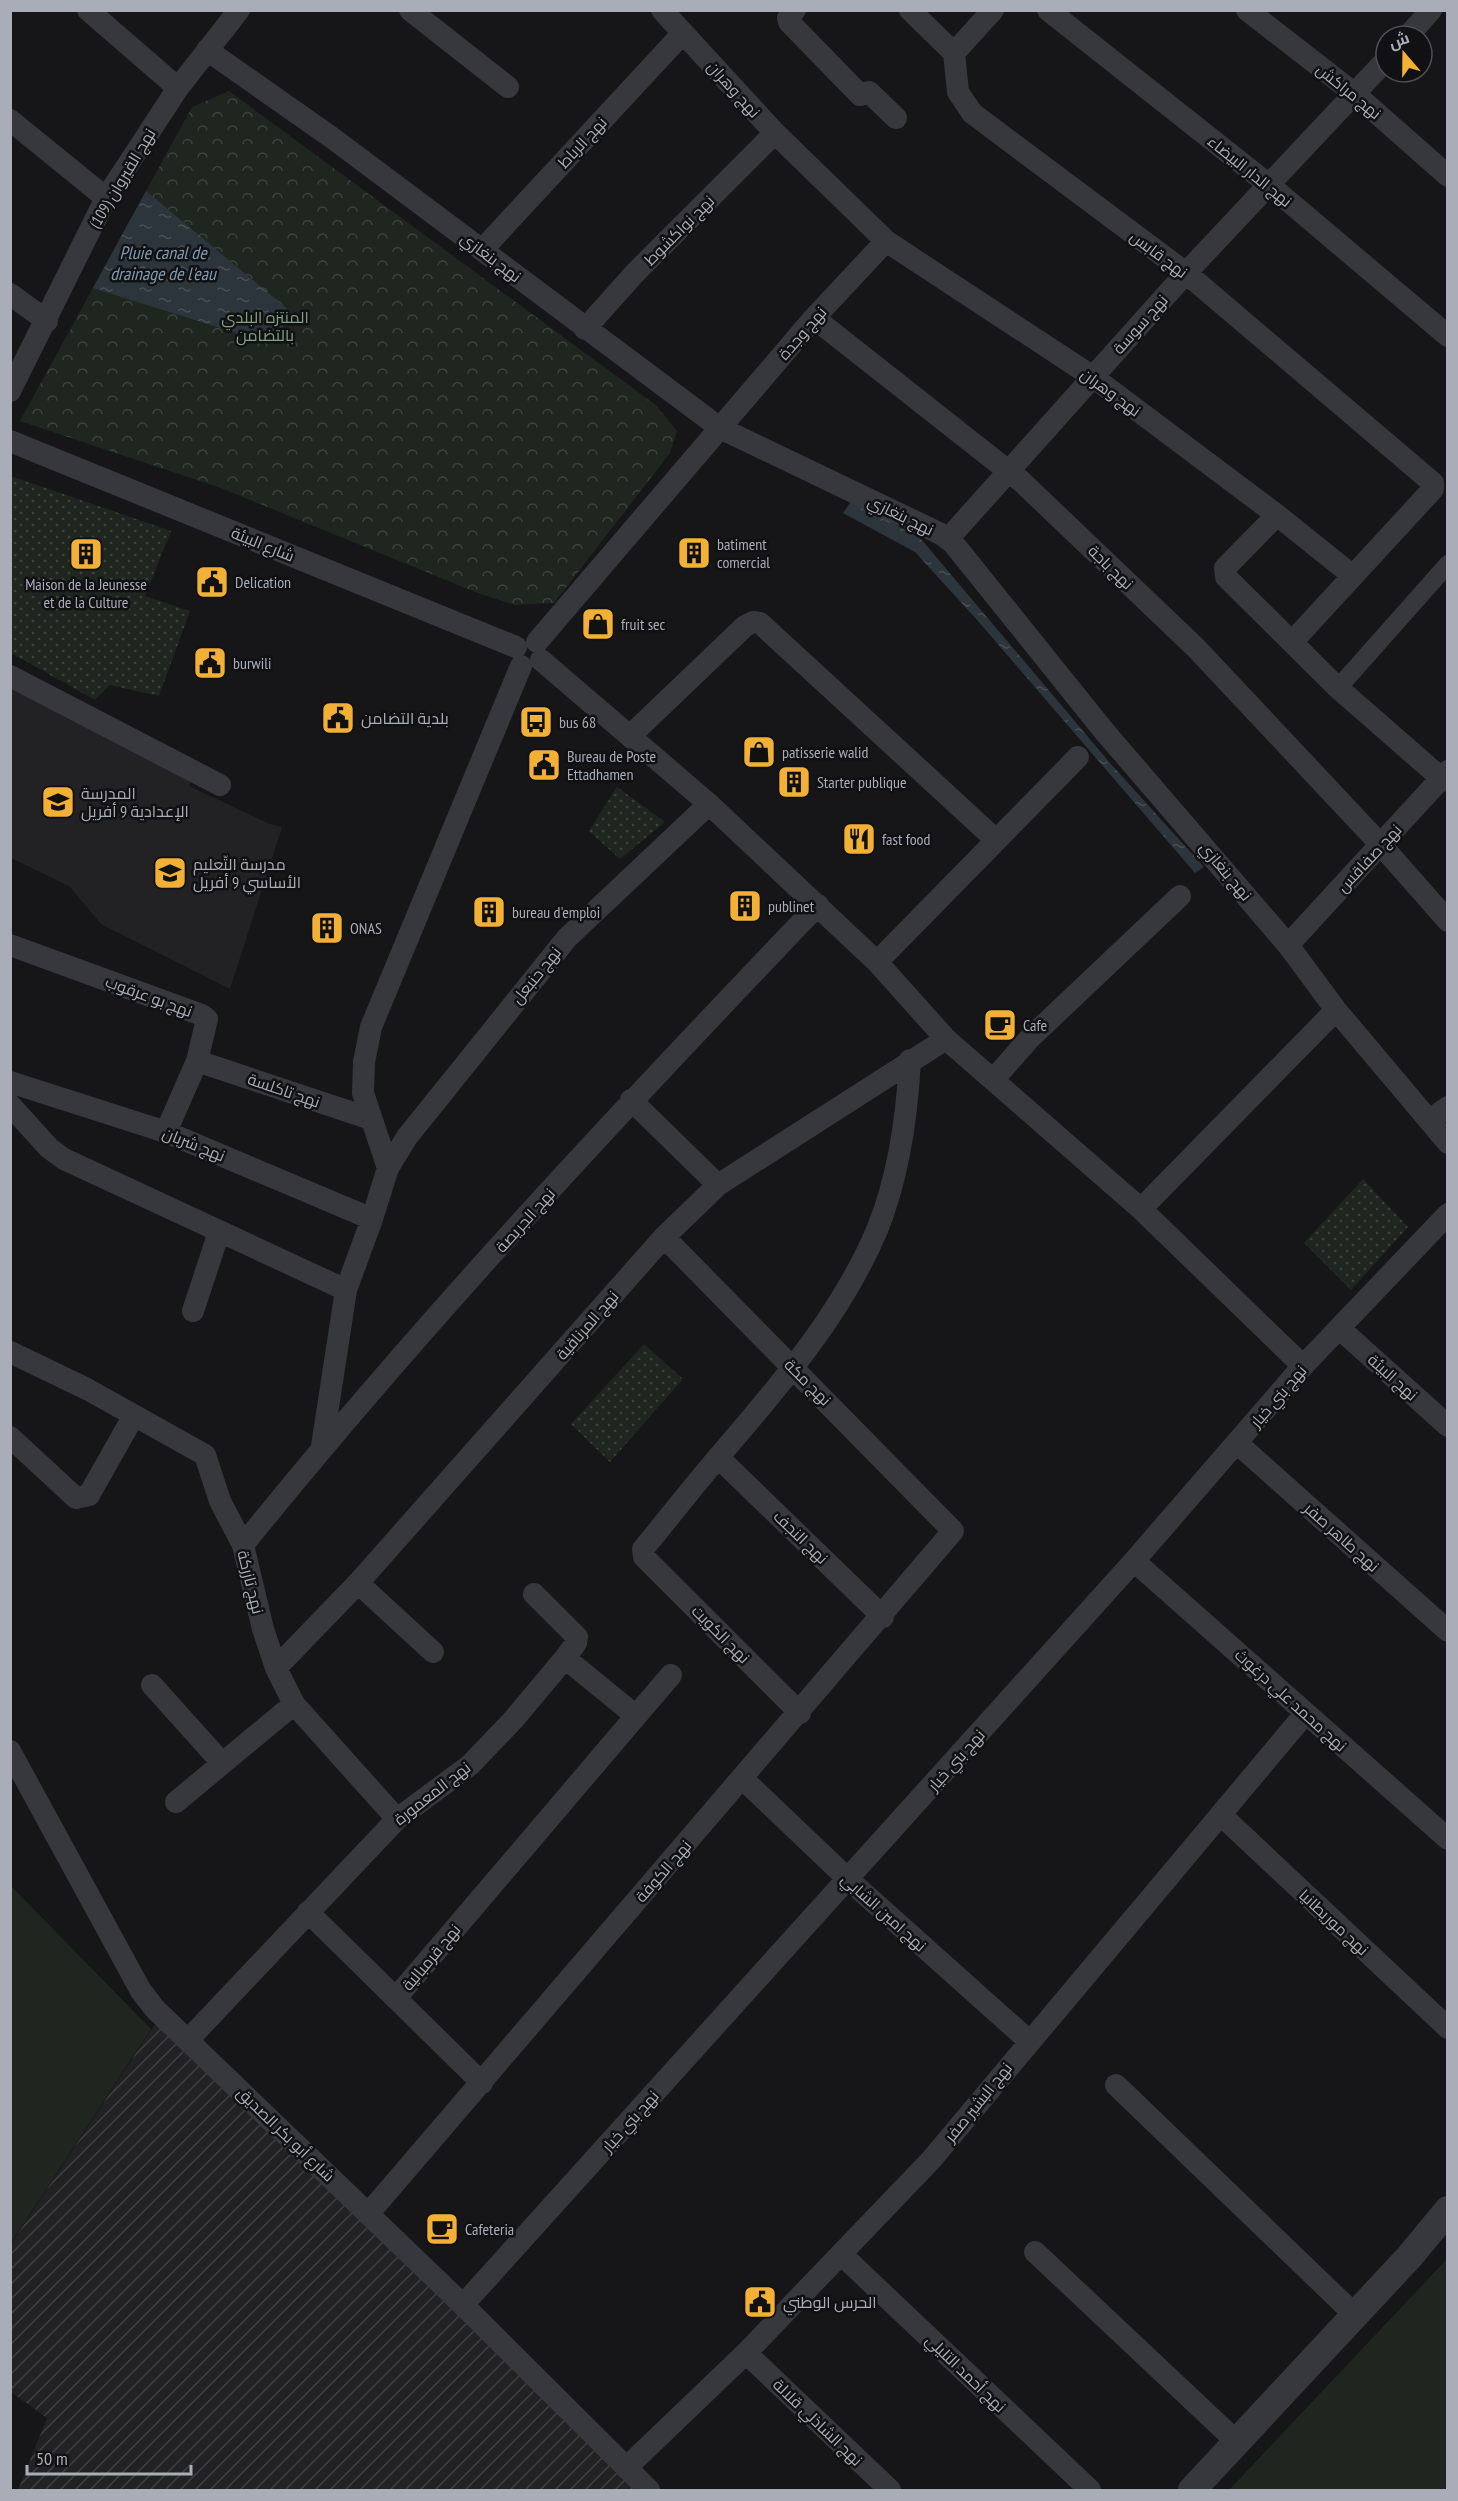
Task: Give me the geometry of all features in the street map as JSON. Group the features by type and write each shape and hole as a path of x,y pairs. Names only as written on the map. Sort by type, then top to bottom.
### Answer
{"street":[{"path":"88,10 178,88"},
{"name":"نهج القيروان (109)","path":"10,391 47,321 106,198 178,88 239,10"},
{"name":"نهج وهران","path":"662,10 774,134 886,241 1093,377 1277,515 1353,576"},
{"path":"795,10 788,18 789,22 860,94 869,92 896,118"},
{"path":"910,10 954,53 993,10"},
{"name":"نهج الدار البيضاء","path":"1048,10 1268,184 1448,336"},
{"name":"نهج مراكش","path":"1247,10 1355,94 1448,176"},
{"path":"1419,24 1431,10"},
{"path":"1440,10 1448,17"},
{"path":"416,12 508,87"},
{"name":"نهج الرباط","path":"482,250 683,33"},
{"name":"نهج بنغازي","path":"207,50 331,137 720,428 948,539 1104,731 1288,945 1336,1010 1439,1114 1448,1143"},
{"name":"نهج قابس","path":"954,53 958,92 972,113 1186,273 1434,486 1353,576"},
{"name":"نهج سوسة","path":"948,539 1011,472 1186,273 1374,73"},
{"path":"10,120 106,198"},
{"name":"نهج نواكشوط","path":"585,329 635,273 774,134"},
{"name":"نهج وجدة","path":"388,1168 363,1093 364,1062 371,1027 528,654 814,318 886,241"},
{"path":"10,294 47,321"},
{"name":"نهج باجة","path":"814,318 1011,472 1196,648 1382,845 1448,921"},
{"name":"شارع البيئة","path":"10,441 528,654 630,735 709,804 877,962 946,1039 1141,1209 1303,1366"},
{"path":"1277,515 1225,568 1224,573 1338,688 1445,777"},
{"path":"1338,688 1448,564"},
{"path":"1293,641 1353,576"},
{"path":"630,735 745,626 753,622 760,623 996,840"},
{"path":"10,676 220,785"},
{"path":"877,962 1078,757"},
{"name":"نهج صفاقس","path":"1288,945 1445,777"},
{"name":"نهج حنبعل","path":"322,1446 346,1290 388,1168 407,1137 567,938 709,804"},
{"path":"993,1080 1030,1038 1180,896"},
{"name":"نهج الجريصة","path":"243,1545 322,1446 632,1100 818,905"},
{"name":"نهج بو عرقوب","path":"10,945 202,1015 208,1024 197,1061 166,1132"},
{"path":"1141,1209 1336,1010"},
{"name":"نهج المرناقية","path":"276,1668 358,1583 664,1237 718,1185 946,1039"},
{"path":"718,1457 795,1368 834,1308 877,1229 898,1163 908,1105 910,1060"},
{"name":"نهج تاكلسة","path":"197,1061 371,1119"},
{"name":"نهج شربان","path":"10,1082 166,1132 372,1219"},
{"path":"632,1100 718,1185"},
{"path":"10,1105 49,1149 64,1159 346,1290"},
{"name":"نهج بني خيار","path":"463,2305 849,1880 1134,1561 1303,1366 1448,1214"},
{"path":"193,1311 219,1232"},
{"name":"نهج مكة","path":"664,1237 951,1527"},
{"name":"نهج البيئة","path":"1339,1328 1448,1426"},
{"name":"نهج تازركة","path":"10,1352 87,1389 205,1455 220,1501 243,1545 263,1629 276,1668 294,1704 397,1819"},
{"path":"10,1437 76,1498 83,1498 89,1495 133,1416"},
{"name":"نهج طاهر صفر","path":"1237,1443 1448,1631"},
{"name":"نهج الكويت","path":"718,1457 643,1550 643,1554 800,1713"},
{"name":"نهج النجف","path":"718,1457 882,1617"},
{"name":"نهج الكوفة","path":"369,2213 951,1536 953,1531 951,1527"},
{"name":"نهج محمد علي درغوث","path":"1134,1561 1448,1839"},
{"path":"358,1583 433,1652"},
{"name":"نهج المعمورة","path":"188,2040 397,1819 470,1765 514,1719 576,1643 577,1637 534,1594"},
{"path":"564,1658 636,1716"},
{"name":"نهج قرمبالية","path":"671,1675 396,1998 636,1716 671,1675"},
{"path":"152,1685 222,1763"},
{"path":"176,1802 294,1704"},
{"name":"نهج البشير صفر","path":"626,2468 746,2353 931,2160 1305,1714"},
{"name":"شارع أبو بكر الصديق","path":"10,1751 141,1991 155,2009 369,2213 649,2490"},
{"name":"نهج امين الشابي","path":"743,1779 849,1880 1029,2041"},
{"name":"نهج موريطانيا","path":"1221,1815 1448,2028"},
{"path":"308,1912 482,2083"},
{"path":"1116,2085 1355,2315"},
{"path":"1192,2490 1410,2256 1448,2210"},
{"path":"1035,2252 1237,2442"},
{"name":"نهج أحمد التليلي","path":"842,2255 1090,2490"},
{"name":"نهج الشاذلي قلالة","path":"746,2353 890,2490"}],"shaded area":[{"name":"مدرسة التّعليم الأساسي 9 أفريل","path":"10,685 194,774 189,786 270,824 282,827 230,989 101,924 69,886 11,858"},
{"path":"157,2021 644,2490 18,2490 47,2418 11,2392 11,2244"}],"green space":[{"name":"المنتزه البلدي بالتضامن","path":"229,91 657,406 677,431 670,453 554,603 515,605 475,592 221,488 20,421 192,107"},
{"path":"11,476 171,531 145,596 190,611 159,696 110,685 95,700 11,653"},
{"path":"617,787 665,822 620,859 589,831"},
{"path":"1363,1179 1408,1227 1351,1290 1304,1243"},
{"path":"644,1344 683,1379 610,1462 571,1424"},
{"path":"11,1886 151,2029 11,2243"},
{"path":"1447,2259 1447,2490 1229,2490"}],"water":[{"name":"Pluie canal de drainage de l'eau","path":"146,191 291,312 279,335 252,338 93,288"},
{"path":"852,500 921,539 1110,763 1204,867 1195,873 978,621 915,552 843,513"}],"place":[{"name":"batiment comercial","path":"694,553"},
{"name":"Maison de la Jeunesse et de la Culture","path":"86,554"},
{"name":"Delication","path":"212,582"},
{"name":"fruit sec","path":"598,624"},
{"name":"burwili","path":"210,663"},
{"name":"بلدية التضامن","path":"338,718"},
{"name":"bus 68","path":"536,722"},
{"name":"patisserie walid","path":"759,752"},
{"name":"Bureau de Poste Ettadhamen","path":"544,765"},
{"name":"Starter publique","path":"794,782"},
{"name":"المدرسة الإعدادية 9 أفريل","path":"58,802"},
{"name":"fast food","path":"859,839"},
{"name":"مدرسة التّعليم الأساسي 9 أفريل","path":"170,873"},
{"name":"publinet","path":"745,906"},
{"name":"bureau d'emploi","path":"489,912"},
{"name":"ONAS","path":"327,928"},
{"name":"Cafe","path":"1000,1025"},
{"name":"Cafeteria","path":"442,2229"},
{"name":"الحرس الوطني","path":"760,2302"}]}
